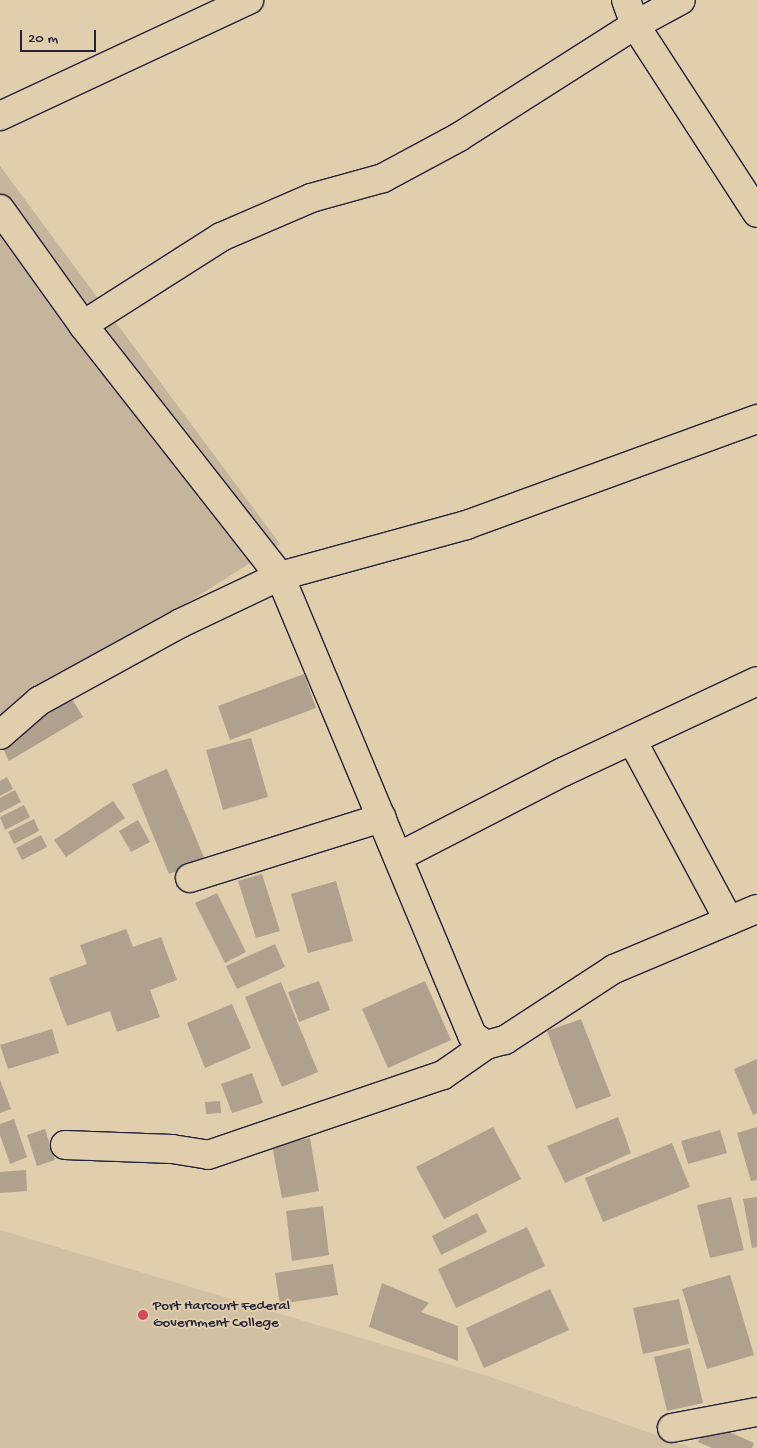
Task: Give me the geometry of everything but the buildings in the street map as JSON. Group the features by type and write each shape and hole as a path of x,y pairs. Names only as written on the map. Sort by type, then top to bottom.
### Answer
{"street":[{"path":"0,116 249,0"},
{"path":"626,0 635,26 753,199"},
{"path":"83,325 221,237 311,198 383,178 434,151 635,26 682,0"},
{"path":"0,209 83,325 280,576 382,818 440,964 472,1035 486,1045"},
{"path":"0,735 40,701 181,623 280,576 466,525 757,419"},
{"path":"398,857 632,740 757,681"},
{"path":"632,740 729,920"},
{"path":"190,878 382,818"},
{"path":"65,1145 172,1149 208,1155 443,1075 486,1045 505,1040 614,969 757,909"},
{"path":"672,1428 757,1412"}],"shaded area":[{"path":"0,166 280,544 0,722"},
{"name":"Port Harcourt Federal Government College","path":"0,1230 488,1376 693,1448 0,1448"}],"place":[{"name":"Port Harcourt Federal Government College","path":"143,1315"}]}
